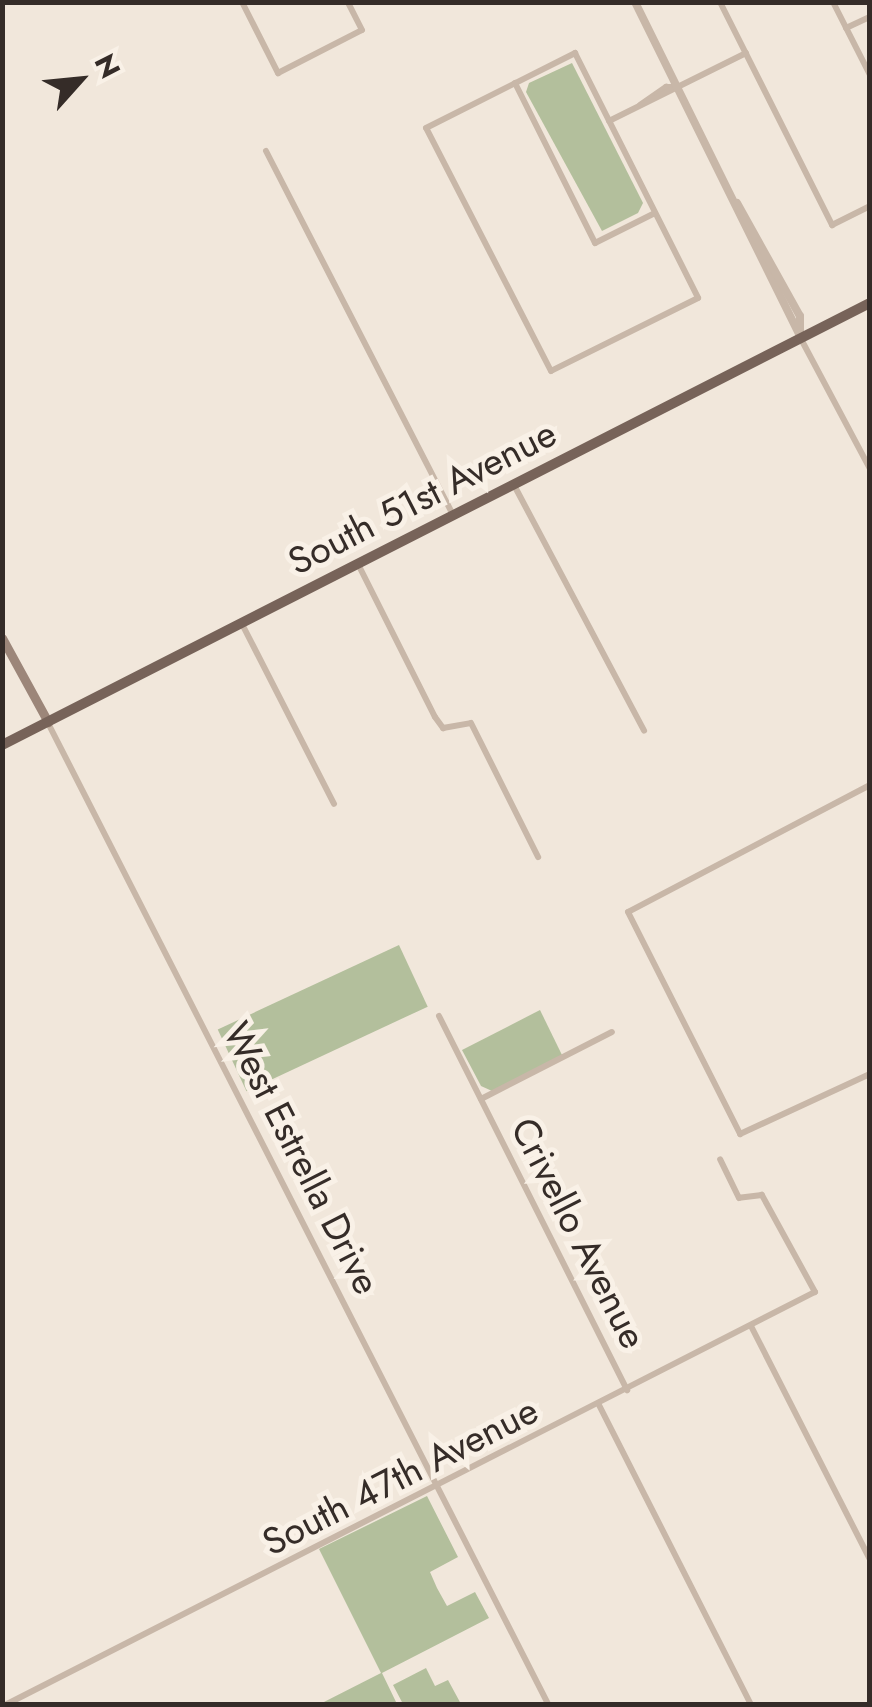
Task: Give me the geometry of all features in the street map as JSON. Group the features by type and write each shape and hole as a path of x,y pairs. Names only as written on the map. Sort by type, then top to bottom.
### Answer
{"main road":[{"name":"South 51st Avenue","path":"2,745 870,303"},
{"name":"West Estrella Drive","path":"2,638 48,722"}],"street":[{"path":"242,2 278,73 362,30 348,2"},
{"path":"635,2 870,469"},
{"path":"720,2 832,225 870,206"},
{"path":"833,2 870,74"},
{"path":"846,28 870,17"},
{"path":"575,52 698,298 551,372 426,128 514,83 575,52"},
{"path":"609,122 746,53"},
{"path":"514,83 595,243 655,212"},
{"path":"266,151 453,515"},
{"path":"513,484 644,731"},
{"path":"357,564 435,717 442,728 472,723 538,856"},
{"path":"242,623 334,804"},
{"name":"West Estrella Drive","path":"48,722 548,1704"},
{"path":"870,785 629,907 633,926 740,1134 870,1074"},
{"name":"Crivello Avenue","path":"439,1016 627,1390"},
{"path":"481,1100 612,1032"},
{"name":"South 47th Avenue","path":"7,1704 815,1292 762,1196 739,1198 720,1159"},
{"path":"751,1326 870,1560"},
{"path":"599,1405 751,1704"}],"green space":[{"path":"572,63 643,203 638,213 602,231 526,92 529,83"},
{"path":"399,945 428,1007 246,1091 218,1030"},
{"path":"540,1010 562,1055 492,1091 481,1086 462,1050"},
{"path":"427,1496 458,1557 430,1572 437,1588 447,1606 475,1592 489,1618 382,1673 397,1704 320,1704 381,1673 319,1549"},
{"path":"426,1668 435,1686 448,1680 461,1704 403,1704 393,1685"}]}
